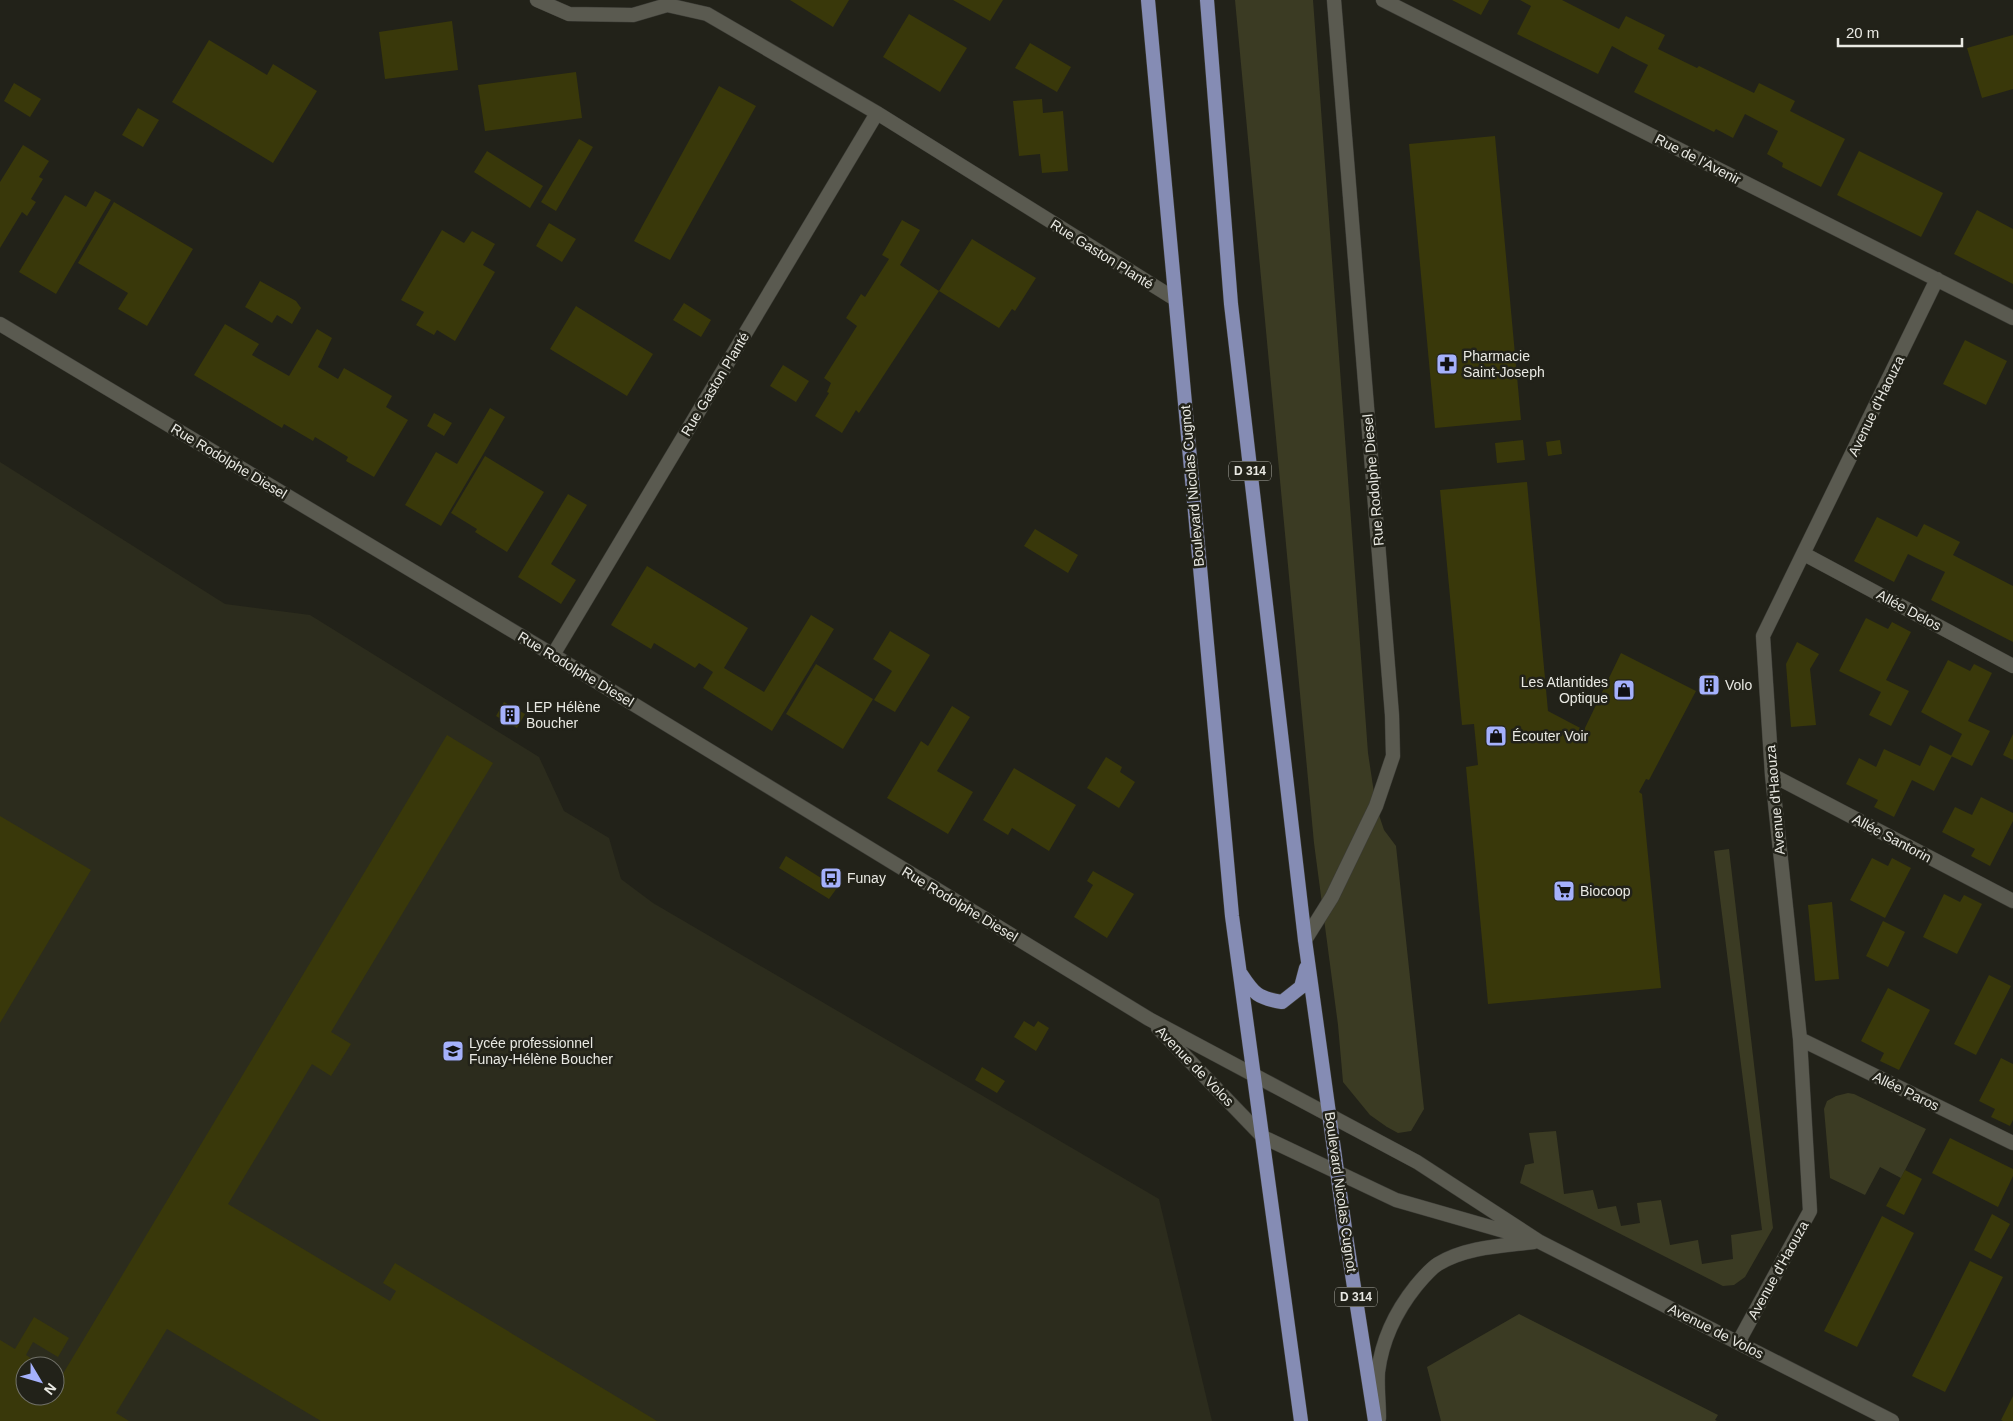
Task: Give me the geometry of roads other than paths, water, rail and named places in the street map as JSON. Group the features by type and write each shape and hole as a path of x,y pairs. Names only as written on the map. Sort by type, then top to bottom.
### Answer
{"main road":[{"name":"Boulevard Nicolas Cugnot","path":"1148,0 1232,916 1301,1421"},
{"name":"Boulevard Nicolas Cugnot","path":"1207,0 1231,304 1305,940 1329,1114 1377,1421"},
{"name":"Boulevard Nicolas Cugnot","path":"1240,972 1253,992 1265,999 1282,1002 1300,987 1308,963"}],"street":[{"name":"Rue Gaston Planté","path":"537,0 569,14 633,15 667,2 707,14 877,113 1175,299"},
{"name":"Rue Rodolphe Diesel","path":"1305,940 1332,897 1376,806 1393,756 1391,705 1334,0"},
{"name":"Rue de l'Avenir","path":"1382,0 2013,318"},
{"name":"Rue Gaston Planté","path":"553,655 877,113"},
{"name":"Avenue d'Haouza","path":"1739,1342 1810,1211 1800,1039 1772,775 1763,636 1938,279"},
{"name":"Rue Rodolphe Diesel","path":"0,324 553,655 1150,1019"},
{"name":"Allée Delos","path":"1804,554 2013,666"},
{"name":"Allée Santorin","path":"1772,775 2013,902"},
{"name":"Avenue de Volos","path":"1150,1019 1417,1162 1540,1242 1892,1421"},
{"name":"Avenue de Volos","path":"1150,1019 1262,1137 1396,1200 1540,1242"},
{"name":"Allée Paros","path":"1800,1039 2013,1143"},
{"path":"1377,1421 1378,1372 1390,1327 1403,1302 1420,1281 1437,1265 1484,1247 1540,1242"}],"place":[{"name":"Pharmacie Saint-Joseph","path":"1447,364"},
{"name":"Volo","path":"1709,685"},
{"name":"Les Atlantides Optique","path":"1624,690"},
{"name":"LEP Hélène Boucher","path":"510,715"},
{"name":"Écouter Voir","path":"1496,736"},
{"name":"Funay","path":"831,878"},
{"name":"Biocoop","path":"1564,891"},
{"name":"Lycée professionnel Funay-Hélène Boucher","path":"453,1051"}]}
